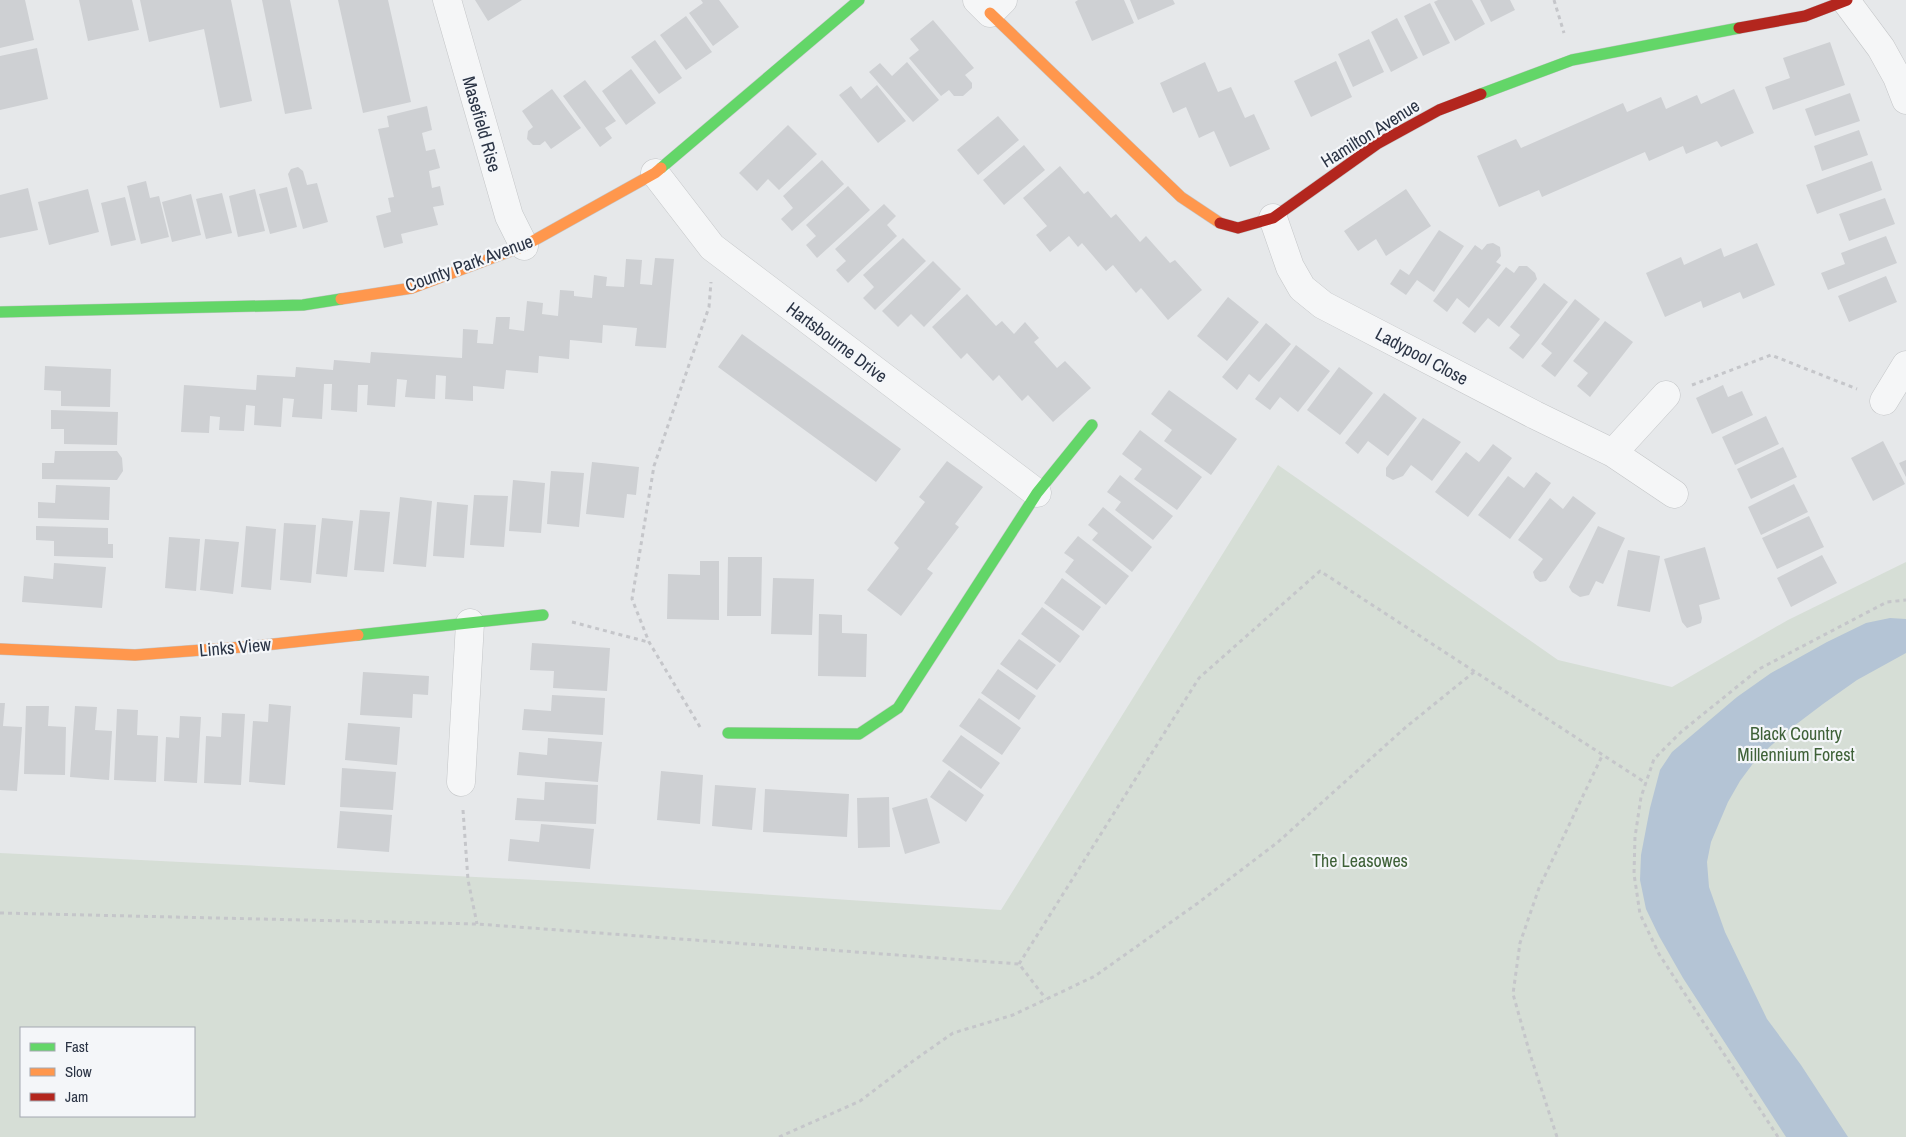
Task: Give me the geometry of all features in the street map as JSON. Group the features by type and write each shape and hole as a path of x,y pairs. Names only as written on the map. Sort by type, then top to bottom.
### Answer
{"street":[{"name":"Masefield Rise","path":"447,0 508,216 524,246"},
{"name":"County Park Avenue","path":"0,312 303,305 412,288 524,246 655,173 859,0"},
{"path":"1846,1 1881,48 1897,77 1906,100"},
{"name":"Hamilton Avenue","path":"990,4 1181,197 1216,222 1238,228 1273,218 1377,144 1438,110 1572,60 1805,16 1846,1"},
{"name":"Hartsbourne Drive","path":"655,173 712,247 1036,492"},
{"name":"Ladypool Close","path":"1273,218 1290,267 1302,288 1323,304 1535,415 1613,453 1674,494"},
{"path":"1884,401 1906,365"},
{"path":"1613,453 1666,395"},
{"path":"728,733 859,734 898,708 1036,492 1092,425"},
{"name":"Links View","path":"0,649 135,654 256,646 543,615"},
{"path":"461,782 470,623"}],"path":[{"path":"712,247 709,307 654,466 632,599 649,642 701,730 728,733"},
{"path":"1666,395 1771,355 1884,401"},
{"path":"1019,964 1200,678 1320,570 1646,783"},
{"path":"1778,1137 1660,954 1640,914 1634,874 1635,837 1641,797 1654,759 1681,732 1759,669 1887,602 1906,600"},
{"path":"543,615 649,642"},
{"path":"779,1137 860,1101 953,1033 1013,1015 1094,976 1198,903 1264,853 1406,728 1474,672"},
{"path":"1556,1137 1513,994 1520,943 1539,888 1602,756"},
{"path":"461,782 468,880 478,924"},
{"path":"0,913 478,924 1019,964 1046,999"}],"green space":[{"name":"The Leasowes","path":"1278,465 1558,660 1672,687 1788,620 1906,562 1906,1137 0,1137 0,853 577,882 1001,910"}],"water":[{"path":"1890,618 1906,619 1906,653 1857,680 1790,729 1757,758 1740,781 1728,802 1711,842 1707,862 1709,887 1725,932 1767,1019 1801,1065 1848,1137 1786,1137 1683,978 1646,909 1640,880 1641,855 1650,808 1660,770 1672,752 1737,697 1771,673 1827,642 1866,623"}],"building":[{"path":"0,0 25,0 34,40 0,48"},
{"path":"79,0 132,0 139,30 88,41"},
{"path":"140,0 231,0 252,101 220,108 204,29 149,42"},
{"path":"262,0 290,0 312,109 285,114"},
{"path":"338,0 388,0 411,102 363,113"},
{"path":"475,0 522,0 488,21"},
{"path":"701,0 719,0 739,27 713,46 689,13 703,3"},
{"path":"1078,0 1124,0 1134,23 1092,41 1075,2"},
{"path":"1130,0 1173,0 1175,4 1138,20"},
{"path":"1438,0 1472,0 1485,24 1455,41 1434,2"},
{"path":"1480,0 1510,0 1515,10 1491,22"},
{"path":"1430,3 1450,43 1423,56 1404,16"},
{"path":"686,16 712,52 686,70 660,35"},
{"path":"1397,18 1418,58 1391,72 1371,32"},
{"path":"933,20 974,68 965,75 972,83 972,88 963,96 954,96 949,90 941,96 909,58 919,50 910,39"},
{"path":"1369,39 1384,72 1353,87 1338,54"},
{"path":"655,40 682,78 659,94 631,57"},
{"path":"1830,42 1845,85 1773,110 1765,87 1790,78 1783,58"},
{"path":"37,48 48,99 0,110 0,56"},
{"path":"1336,61 1352,97 1311,117 1294,81"},
{"path":"907,62 939,100 913,122 869,72 880,63 892,76"},
{"path":"1205,62 1218,92 1231,87 1245,118 1254,114 1270,149 1230,167 1214,131 1199,138 1186,107 1173,113 1160,83"},
{"path":"631,69 656,103 626,125 602,91"},
{"path":"585,80 616,121 605,128 612,138 600,147 563,96"},
{"path":"877,85 906,121 878,143 839,95 851,86 861,99"},
{"path":"552,89 581,128 551,149 545,141 540,145 533,145 527,139 528,131 533,127 522,111"},
{"path":"1734,89 1754,133 1721,147 1717,141 1686,154 1683,146 1649,161 1645,152 1542,197 1539,190 1499,207 1477,156 1516,139 1521,148 1623,103 1627,112 1661,97 1666,109 1697,95 1701,104"},
{"path":"1850,93 1860,121 1815,136 1805,109"},
{"path":"427,106 432,130 422,133 426,151 435,149 440,168 429,171 432,188 440,186 444,205 433,207 438,225 401,234 403,243 384,248 376,216 391,212 388,198 394,197 378,129 389,127 387,116"},
{"path":"998,116 1019,140 978,175 957,150"},
{"path":"788,125 817,154 779,190 768,179 757,191 739,173"},
{"path":"1859,130 1868,155 1822,171 1814,146"},
{"path":"1024,145 1045,170 1004,205 983,180"},
{"path":"822,160 844,184 792,231 781,219 793,208 783,196"},
{"path":"1872,161 1882,190 1817,214 1806,185"},
{"path":"1060,166 1084,194 1088,191 1111,218 1116,214 1140,242 1146,236 1170,263 1175,260 1202,290 1168,320 1141,288 1136,293 1113,265 1106,271 1082,243 1078,247 1069,236 1050,252 1036,235 1047,226 1023,198"},
{"path":"298,167 303,171 307,185 317,183 328,222 303,229 288,174 291,169"},
{"path":"146,181 150,198 159,196 169,237 141,244 127,186"},
{"path":"848,186 870,210 817,258 806,245 816,236 806,225"},
{"path":"287,187 297,227 270,234 259,194"},
{"path":"28,188 38,230 0,238 0,195"},
{"path":"88,189 99,232 49,245 38,202"},
{"path":"255,189 265,231 238,237 229,196"},
{"path":"1406,189 1431,226 1386,256 1376,239 1358,251 1344,231"},
{"path":"222,193 232,233 206,239 196,199"},
{"path":"191,194 201,235 172,242 162,202"},
{"path":"125,197 136,240 111,246 101,203"},
{"path":"1885,198 1895,224 1849,241 1839,214"},
{"path":"884,204 896,216 887,225 897,236 848,283 836,270 846,261 835,249"},
{"path":"1439,230 1464,246 1434,292 1417,280 1406,295 1390,284 1400,269 1409,275"},
{"path":"1886,236 1897,263 1828,290 1821,273 1845,264 1841,253"},
{"path":"903,238 926,261 875,310 863,298 874,287 863,275"},
{"path":"1493,243 1500,247 1501,256 1496,262 1501,265 1469,308 1457,298 1447,312 1433,301 1475,245 1482,250 1487,244"},
{"path":"1757,243 1775,285 1743,299 1740,292 1703,308 1701,301 1665,317 1646,273 1681,257 1684,265 1721,248 1724,257"},
{"path":"655,258 674,259 666,348 635,346 637,328 603,325 602,343 570,340 569,359 539,356 538,373 506,370 504,389 473,386 473,401 445,399 446,376 436,375 435,399 405,397 407,380 397,379 395,407 367,405 368,385 358,385 357,412 331,410 332,384 324,384 322,419 292,417 294,399 283,398 281,427 254,425 255,406 246,405 244,431 219,430 220,417 210,416 209,433 181,432 184,385 256,390 257,375 295,377 296,367 333,370 334,360 370,363 371,352 462,358 463,329 478,330 477,343 493,344 496,317 510,317 509,329 524,331 527,301 543,303 542,314 558,316 560,290 574,291 574,296 592,298 594,275 607,277 606,286 624,287 626,259 642,260 640,284 652,285"},
{"path":"933,261 961,289 924,327 911,314 898,327 882,311"},
{"path":"1519,266 1527,266 1535,273 1537,279 1499,327 1488,318 1475,333 1462,323 1506,267 1514,273"},
{"path":"1886,276 1897,302 1849,322 1838,296"},
{"path":"1544,283 1568,302 1523,359 1509,348 1520,335 1510,327"},
{"path":"967,294 996,326 1002,321 1014,334 1025,322 1039,338 1034,342 1057,368 1065,361 1091,388 1053,422 1028,395 1022,401 999,375 993,381 967,353 961,359 932,327"},
{"path":"1228,297 1259,322 1227,361 1197,336"},
{"path":"1575,299 1600,319 1555,377 1541,366 1552,353 1541,344"},
{"path":"1605,321 1633,342 1590,397 1577,386 1588,373 1573,361"},
{"path":"1266,323 1291,344 1259,382 1249,374 1237,390 1222,377"},
{"path":"742,334 901,449 876,482 718,367"},
{"path":"1296,345 1330,371 1298,412 1280,397 1270,410 1255,399"},
{"path":"45,366 111,369 110,407 61,406 61,391 44,390"},
{"path":"1339,367 1373,393 1340,435 1307,410"},
{"path":"1723,385 1728,397 1742,391 1753,415 1712,434 1696,398"},
{"path":"1169,390 1237,439 1211,475 1164,441 1172,430 1151,414"},
{"path":"1384,393 1417,418 1388,456 1368,441 1358,454 1345,443"},
{"path":"51,410 118,412 117,445 64,444 64,429 51,429"},
{"path":"1766,416 1779,444 1735,465 1722,437"},
{"path":"1423,418 1461,442 1432,481 1411,465 1403,476 1393,480 1386,476 1386,468"},
{"path":"1140,430 1202,477 1177,510 1134,479 1142,469 1122,454"},
{"path":"1883,441 1905,484 1873,501 1851,458"},
{"path":"1493,444 1512,458 1468,517 1435,492 1466,452 1479,462"},
{"path":"1783,447 1797,477 1751,499 1737,469"},
{"path":"55,451 117,451 122,458 123,471 117,480 42,479 42,463 54,463"},
{"path":"1906,460 1906,477 1899,463"},
{"path":"947,461 983,487 955,524 959,527 927,569 933,573 901,616 867,590 899,548 894,543 925,502 919,497"},
{"path":"592,462 639,467 636,495 627,494 624,518 586,514"},
{"path":"551,471 584,473 579,527 547,524"},
{"path":"1536,472 1551,483 1510,539 1478,515 1508,476 1524,488"},
{"path":"1120,475 1173,516 1153,540 1115,510 1121,502 1107,492"},
{"path":"513,480 545,483 541,533 509,531"},
{"path":"1794,484 1808,512 1761,535 1748,507"},
{"path":"56,485 110,487 109,520 38,518 38,502 55,503"},
{"path":"474,495 508,496 504,547 470,545"},
{"path":"1573,496 1596,513 1546,581 1540,582 1535,578 1533,572 1543,559 1518,540 1550,498 1563,509"},
{"path":"400,497 432,501 426,567 393,564"},
{"path":"437,502 468,505 464,558 433,556"},
{"path":"1103,507 1152,547 1132,572 1092,540 1098,533 1088,525"},
{"path":"360,510 390,512 384,572 354,570"},
{"path":"1809,516 1824,547 1777,569 1762,538"},
{"path":"322,518 353,521 347,577 316,574"},
{"path":"284,523 316,525 311,583 280,580"},
{"path":"36,526 108,528 108,544 113,544 113,558 54,556 54,541 36,540"},
{"path":"246,526 276,529 271,590 241,587"},
{"path":"1598,526 1625,538 1603,584 1596,581 1589,595 1580,597 1572,592 1569,587"},
{"path":"1078,536 1129,576 1106,605 1065,572 1074,560 1064,553"},
{"path":"169,537 200,539 196,591 165,588"},
{"path":"205,539 239,542 233,594 200,590"},
{"path":"1705,547 1720,599 1699,605 1702,618 1701,623 1687,628 1682,622 1664,559"},
{"path":"1628,550 1660,556 1650,612 1617,606"},
{"path":"1822,555 1837,583 1791,607 1777,578"},
{"path":"728,557 762,557 761,616 727,616"},
{"path":"700,561 719,561 719,620 667,619 668,574 700,575"},
{"path":"54,563 106,567 102,608 22,602 24,576 53,579"},
{"path":"773,578 814,579 812,635 771,634"},
{"path":"1062,578 1101,607 1083,631 1044,603"},
{"path":"1042,607 1080,636 1060,663 1021,634"},
{"path":"819,614 842,615 842,633 867,634 866,677 818,676"},
{"path":"1019,639 1056,665 1037,690 1000,664"},
{"path":"532,643 610,648 607,691 553,688 554,671 530,670"},
{"path":"998,669 1036,696 1019,720 981,693"},
{"path":"363,672 429,676 428,695 413,694 412,718 360,715"},
{"path":"552,695 605,698 603,735 522,730 524,709 551,711"},
{"path":"979,698 1021,728 1002,755 959,726"},
{"path":"0,703 5,703 3,726 22,727 17,791 0,790"},
{"path":"269,704 291,706 285,785 249,782 253,721 268,722"},
{"path":"26,706 49,706 48,726 66,727 65,775 24,774"},
{"path":"75,706 97,707 95,730 112,731 109,780 70,777"},
{"path":"117,709 138,710 137,735 158,736 156,782 114,780"},
{"path":"222,713 245,714 241,785 204,783 206,736 221,737"},
{"path":"180,716 201,717 197,783 164,781 166,737 179,738"},
{"path":"348,723 400,727 397,765 345,760"},
{"path":"961,735 1000,763 981,789 942,761"},
{"path":"548,738 602,742 598,782 517,775 519,752 547,755"},
{"path":"342,768 396,772 393,810 340,807"},
{"path":"949,770 984,795 966,822 930,797"},
{"path":"661,771 703,775 700,824 657,820"},
{"path":"545,782 598,785 596,824 515,820 517,798 544,800"},
{"path":"715,785 756,788 752,830 712,826"},
{"path":"765,789 849,794 847,837 763,832"},
{"path":"889,797 890,847 858,848 857,798"},
{"path":"927,798 940,843 905,854 892,808"},
{"path":"340,811 392,815 389,852 337,848"},
{"path":"541,824 594,829 590,869 508,861 510,839 539,842"}],"traffic: fast":[{"path":"661,168 859,0"},
{"path":"1481,94 1572,60 1739,28"},
{"path":"0,312 303,305 341,299"},
{"path":"728,733 859,734 898,708 1037,493 1092,425"},
{"path":"358,635 543,615"}],"traffic: slow":[{"path":"990,13 1181,197 1220,223"},
{"path":"341,299 412,288 524,246 661,168"},
{"path":"0,649 135,655 256,646 358,635"}],"traffic: jam":[{"path":"1739,28 1805,16 1847,0"},
{"path":"1220,223 1238,228 1273,218 1377,144 1439,110 1481,94"}],"park label":[{"name":"Black Country Millennium Forest","path":"1796,743"}]}
